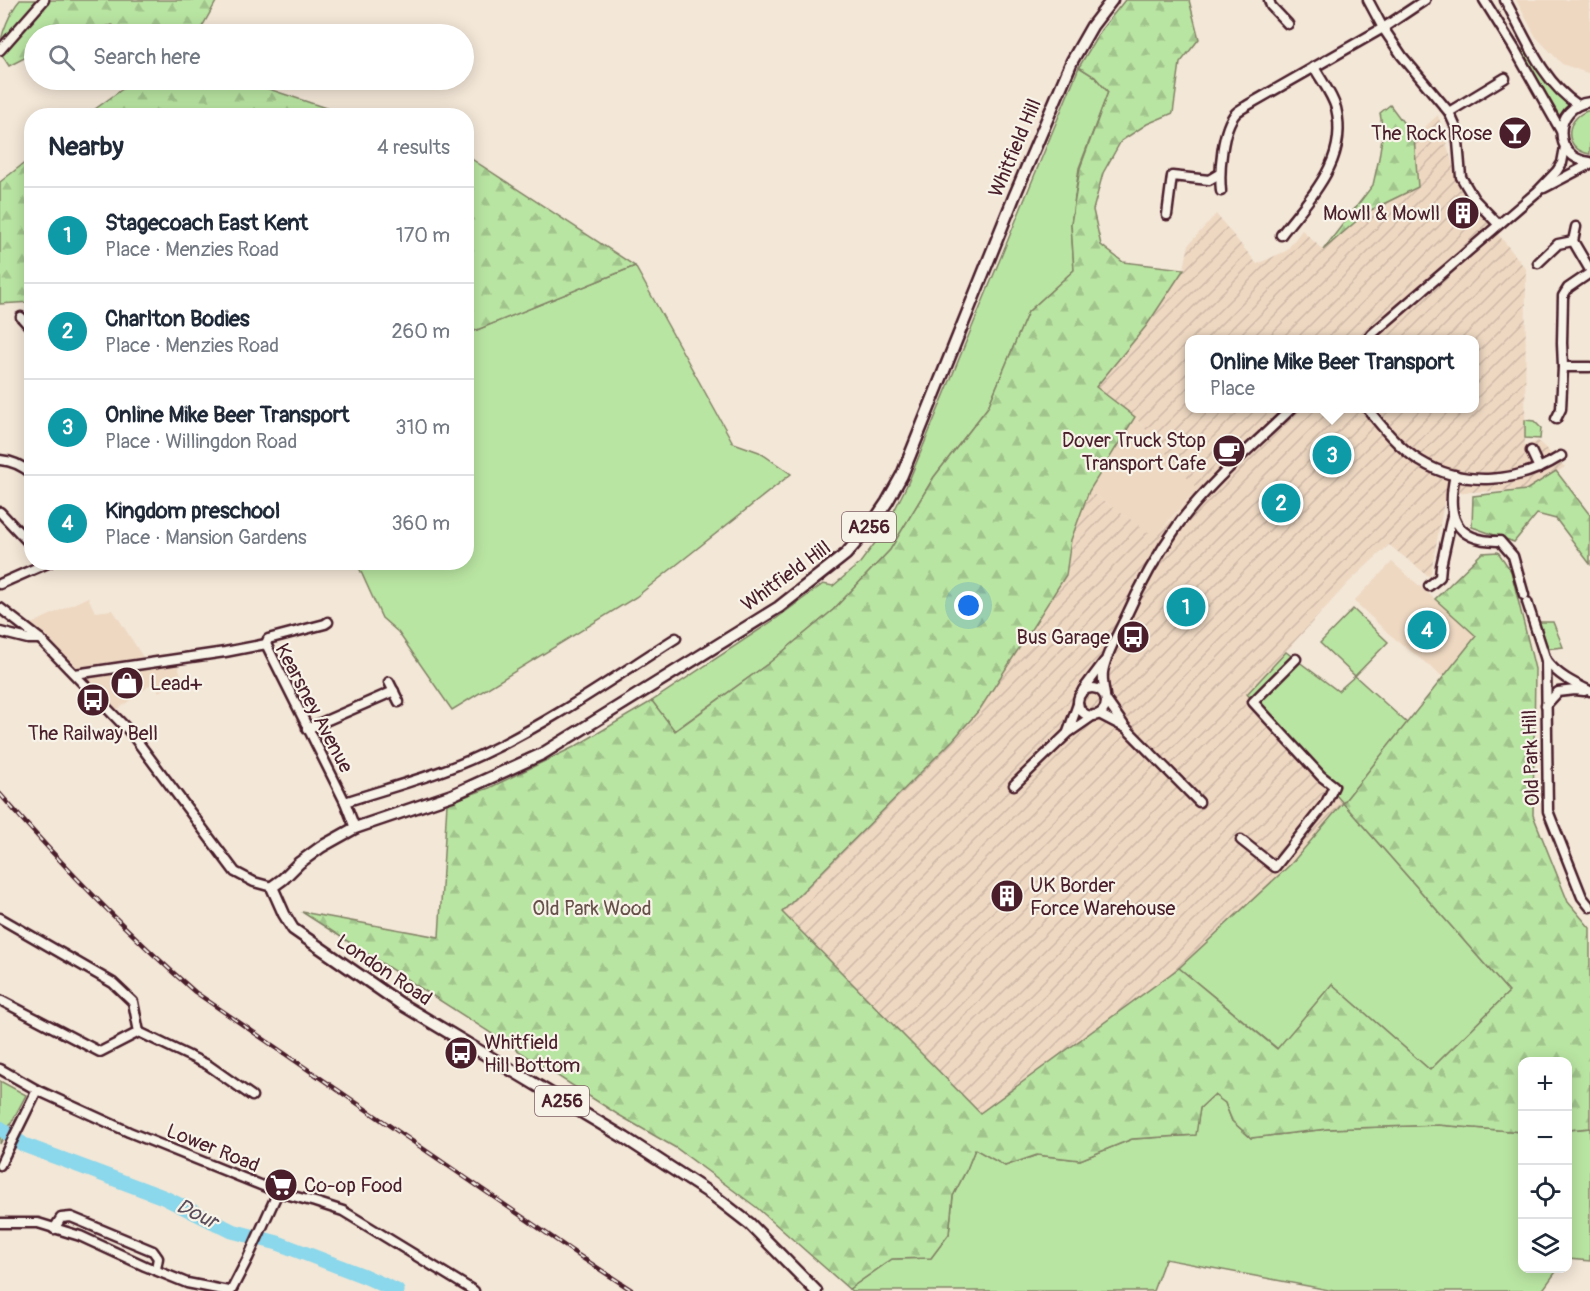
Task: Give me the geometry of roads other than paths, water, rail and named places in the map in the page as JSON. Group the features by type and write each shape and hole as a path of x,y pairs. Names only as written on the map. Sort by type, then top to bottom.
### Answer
{"main road":[{"name":"Whitfield Hill","path":"272,887 321,847 355,828 452,795 542,754 779,607 846,554 872,524 902,475 1014,197 1072,61 1092,26 1112,0"},
{"name":"London Road","path":"272,887 293,929 401,1004 625,1138 714,1196 750,1224 816,1291"}],"street":[{"path":"0,50 44,0"},
{"path":"1269,0 1271,6 1288,24"},
{"path":"1368,0 1402,56 1449,112 1457,130 1461,177 1474,199 1498,224"},
{"path":"1221,191 1219,174 1227,128 1236,113 1383,28 1425,0"},
{"path":"1484,0 1561,131 1565,147 1577,159 1590,163"},
{"path":"1505,0 1555,86 1578,105"},
{"path":"1281,236 1325,176 1336,152 1339,137 1336,107 1314,67"},
{"path":"1449,112 1505,78"},
{"path":"1561,131 1562,123 1571,110 1578,105 1590,102"},
{"path":"1372,335 1538,191 1562,163 1565,147"},
{"path":"1538,191 1590,163"},
{"path":"1167,215 1172,176 1209,180 1219,174"},
{"path":"1556,419 1561,409 1563,296 1568,288 1590,271 1573,241 1576,228"},
{"path":"1538,263 1558,244 1573,241"},
{"path":"21,317 24,321"},
{"path":"1563,367 1590,367"},
{"path":"1014,785 1068,733 1105,708 1103,673 1107,659 1145,577 1181,522 1212,486 1287,413"},
{"path":"1371,413 1407,452 1421,461 1455,475 1488,479 1525,473 1561,456"},
{"path":"1531,450 1539,468"},
{"path":"0,460 10,461 24,468"},
{"path":"1429,586 1440,576 1452,516 1452,490 1455,475"},
{"path":"0,512 24,538"},
{"name":"Old Park Hill","path":"1452,516 1460,528 1472,538 1485,542 1500,541 1513,556 1546,660 1548,811 1581,897 1590,907"},
{"path":"0,585 32,570"},
{"path":"0,608 40,639 131,733 235,872 254,882 272,887"},
{"path":"266,644 268,639 328,622"},
{"path":"0,633 40,639"},
{"path":"345,802 447,769 482,754 536,727 676,638"},
{"name":"Kearsney Avenue","path":"75,674 266,644 345,802 355,828"},
{"path":"1068,733 1080,694 1107,659"},
{"path":"1241,840 1275,867 1326,803 1334,786 1321,776 1253,702 1296,659"},
{"path":"1546,660 1553,670 1590,691"},
{"path":"389,682 399,702"},
{"path":"1080,694 1086,689 1099,689 1125,727 1199,802"},
{"path":"1546,705 1558,692 1590,691"},
{"path":"307,729 394,692"},
{"path":"1078,704 1086,714 1096,715 1125,727"},
{"path":"0,918 113,983 133,1002 139,1032"},
{"path":"0,1000 100,1052 139,1032"},
{"path":"139,1032 208,1065 252,1096"},
{"name":"Lower Road","path":"0,1069 37,1090 129,1132 278,1192 343,1211 474,1291"},
{"path":"0,1165 37,1090"},
{"path":"0,1222 38,1224 54,1228 80,1236 145,1266 187,1282 230,1291 278,1192"},
{"path":"54,1228 61,1218 70,1217 81,1221 153,1251 158,1258 156,1269"}],"waterway":[{"name":"Dour","path":"0,1128 24,1145 163,1197 232,1231 278,1243 397,1291"}],"railway":[{"path":"0,794 94,896 195,992 633,1291"}],"place":[{"name":"The Rock Rose","path":"1515,133"},
{"name":"Mowll & Mowll","path":"1463,213"},
{"name":"Dover Truck Stop Transport Cafe","path":"1229,451"},
{"name":"Online Mike Beer Transport","path":"1332,455"},
{"name":"Charlton Bodies","path":"1281,503"},
{"name":"Stagecoach East Kent","path":"1186,607"},
{"name":"Kingdom preschool","path":"1427,630"},
{"name":"Bus Garage","path":"1133,637"},
{"name":"Lead+","path":"127,683"},
{"name":"The Railway Bell","path":"93,700"},
{"name":"UK Border Force Warehouse","path":"1007,896"},
{"name":"Whitfield Hill Bottom","path":"461,1053"},
{"name":"Co-op Food","path":"281,1185"}],"park label":[{"name":"Old Park Wood","path":"592,908"}]}
